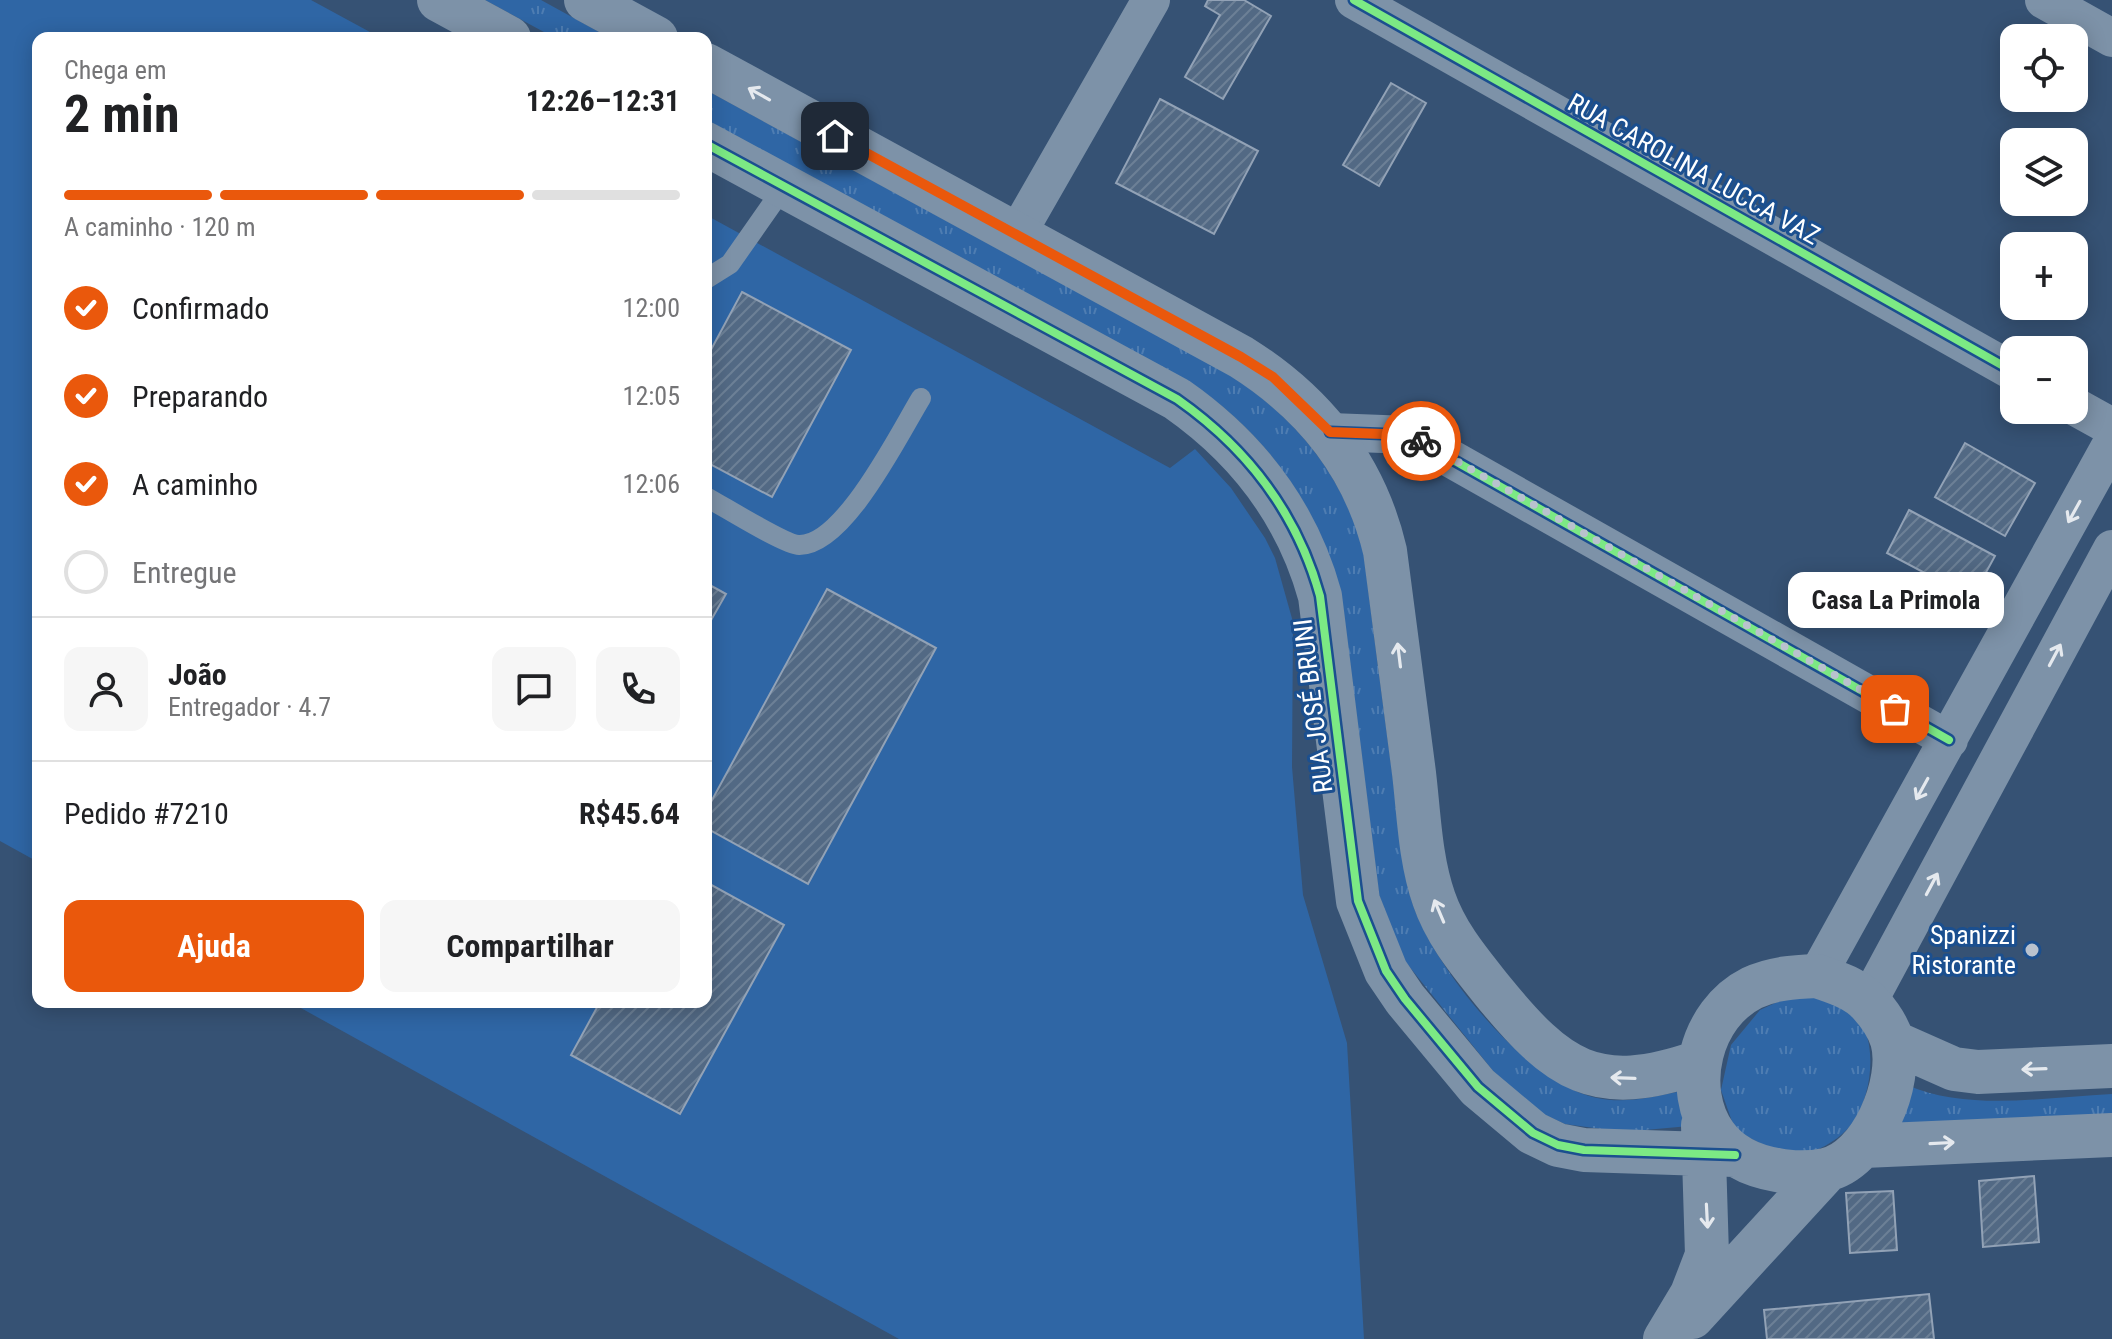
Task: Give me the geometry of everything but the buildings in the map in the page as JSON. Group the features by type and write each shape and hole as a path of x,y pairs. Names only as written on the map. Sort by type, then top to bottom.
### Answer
{"street":[{"path":"439,0 498,32"},
{"path":"586,0 645,32"},
{"path":"1017,234 1151,0"},
{"name":"RUA CAROLINA LUCCA VAZ","path":"1356,0 2000,364"},
{"path":"2044,0 2112,38"},
{"path":"712,68 1241,357 1273,377 1330,432 1359,477 1376,514 1382,539 1426,867 1443,921 1459,949 1527,1033 1574,1067 1601,1077 1636,1079 1699,1062"},
{"name":"RUA JOSÉ BRUNI","path":"712,147 1177,399 1236,448 1262,476 1309,557 1320,596 1356,889 1368,933 1386,971 1478,1087 1533,1133 1558,1145 1584,1150 1720,1155"},
{"path":"2088,414 2112,427"},
{"path":"1330,432 1409,435 1949,740"},
{"path":"1817,976 2112,443"},
{"path":"1868,1002 2112,549"},
{"path":"1665,1339 1692,1294 1707,1255 1720,1155 1715,1136 1702,1110 1699,1062 1706,1041 1724,1011 1750,989 1782,977 1817,976 1844,985 1868,1002 1893,1042 1934,1063 1966,1070 2112,1066"},
{"path":"1864,1146 1888,1097 1893,1042"},
{"path":"1672,1339 1827,1170 1864,1146 2112,1135"},
{"path":"1720,1155 1786,1172 1827,1170"}],"lane":[{"path":"712,275 730,264 784,187"},
{"path":"712,500 796,546 816,543 847,517 921,398"}],"green space":[{"path":"0,0 311,0 370,32 32,32 32,859 0,841"},
{"path":"485,0 541,0 599,32 544,32"},
{"path":"712,93 1230,375 1277,411 1297,431 1331,475 1356,527 1364,555 1402,859 1413,905 1424,931 1441,960 1487,1021 1542,1071 1570,1089 1608,1100 1639,1099 1681,1091 1689,1126 1623,1132 1565,1124 1543,1114 1494,1072 1404,960 1379,895 1341,592 1330,559 1302,500 1284,472 1241,423 1188,381 712,123"},
{"path":"712,218 1170,468 1195,449 1231,488 1265,538 1275,558 1293,622 1292,767 1303,895 1347,1043 1364,1339 899,1339 301,1008 712,1008"},
{"path":"1799,992 1836,999 1851,1008 1861,1021 1867,1037 1870,1073 1861,1107 1848,1129 1825,1146 1790,1159 1735,1130 1721,1090 1731,1045 1760,1010"},
{"path":"1907,1085 1931,1093 1982,1101 2112,1094 2112,1119 1901,1129"}],"cycle path":[{"path":"1354,0 2000,364"},
{"path":"712,147 1177,399 1226,439 1247,461 1283,510 1298,537 1320,596 1358,901 1386,971 1405,999 1478,1087 1533,1133 1558,1145 1584,1150 1735,1155"},
{"path":"1330,432 1409,435 1949,740"}],"way so far":[{"path":"1421,441 1895,709"}],"place":[{"name":"Casa La Primola","path":"1895,709"},
{"name":"Spanizzi Ristorante","path":"2032,950"}],"route":[{"path":"835,136 1241,357 1273,377 1330,432 1409,435 1421,441"}]}
